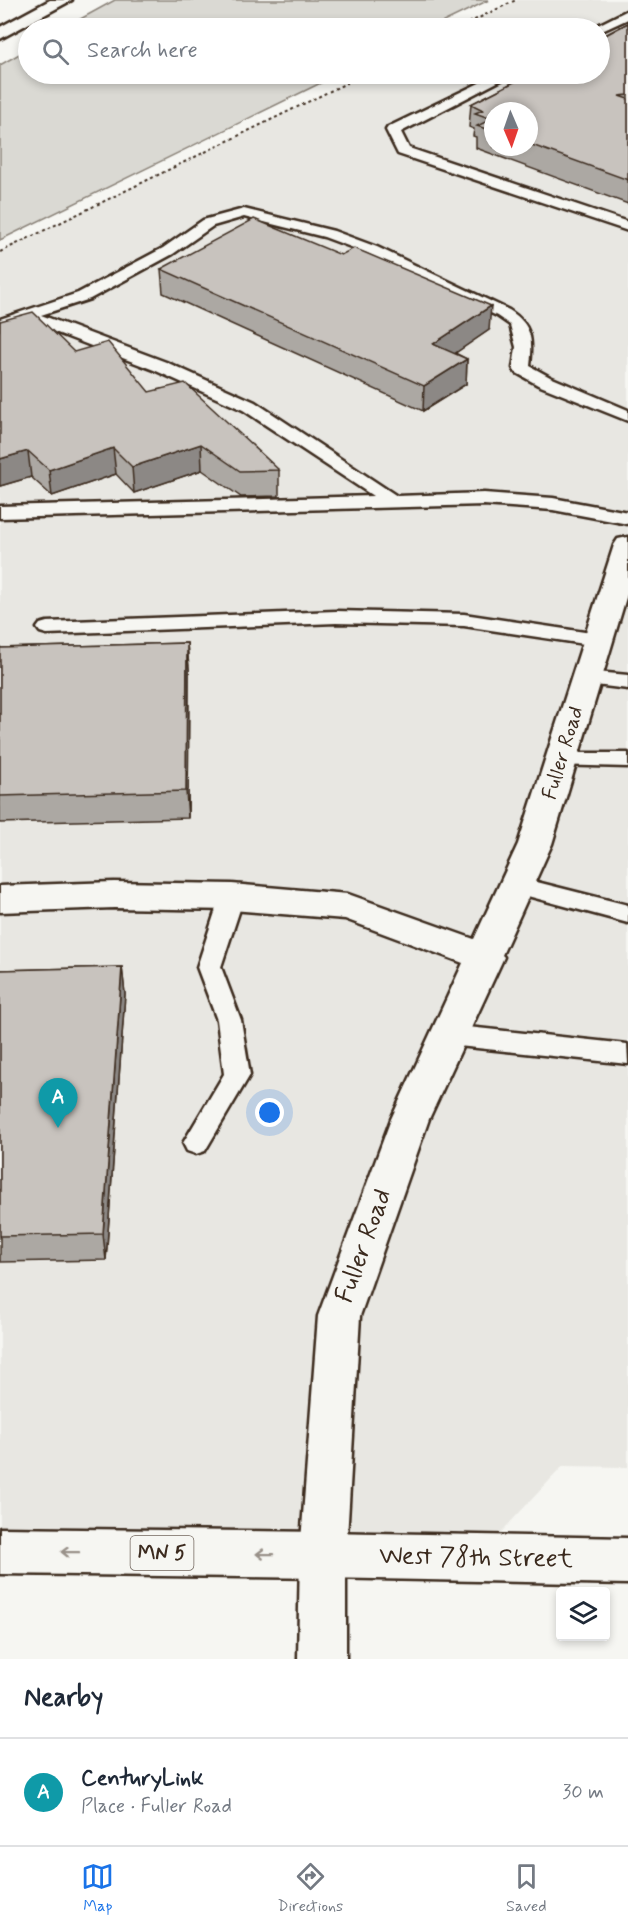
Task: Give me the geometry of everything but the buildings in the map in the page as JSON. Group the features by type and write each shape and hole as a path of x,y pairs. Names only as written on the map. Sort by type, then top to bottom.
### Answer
{"main road":[{"path":"30,18 63,0"},
{"path":"0,34 18,24"},
{"name":"Fuller Road","path":"322,1659 323,1555 339,1316 410,1119 486,957 535,844 628,545"},
{"path":"0,899 114,894 232,897 348,907 486,957"},
{"name":"MN 5","path":"0,1551 323,1555"},
{"name":"West 78th Street","path":"323,1555 628,1561"}],"lane":[{"path":"610,22 628,14"},
{"path":"487,84 393,130 402,151 628,227"},
{"path":"0,324 84,296 168,251 208,223 244,213 329,234 372,250 503,313 518,323 524,347 521,368 544,381 628,416"},
{"path":"28,316 160,366 249,406 394,502"},
{"path":"0,512 484,499 553,504 628,518"},
{"path":"47,628 371,618 464,620 598,640"},
{"path":"586,678 628,682"},
{"path":"561,760 628,760"},
{"path":"517,885 628,914"},
{"path":"196,1143 237,1075 229,1020 209,967 232,897"},
{"path":"449,1035 628,1055"}],"path":[{"path":"479,18 516,0"},
{"path":"0,252 344,84"}],"shaded area":[{"path":"115,0 489,0 452,18 82,18"},
{"path":"518,0 628,0 628,1467 563,1466 477,1558 0,1551 0,251 346,84 610,84 610,18 480,18"},
{"path":"18,55 18,84 319,84 0,240 0,65"}],"place":[{"name":"CenturyLink","path":"58,1128"}]}
